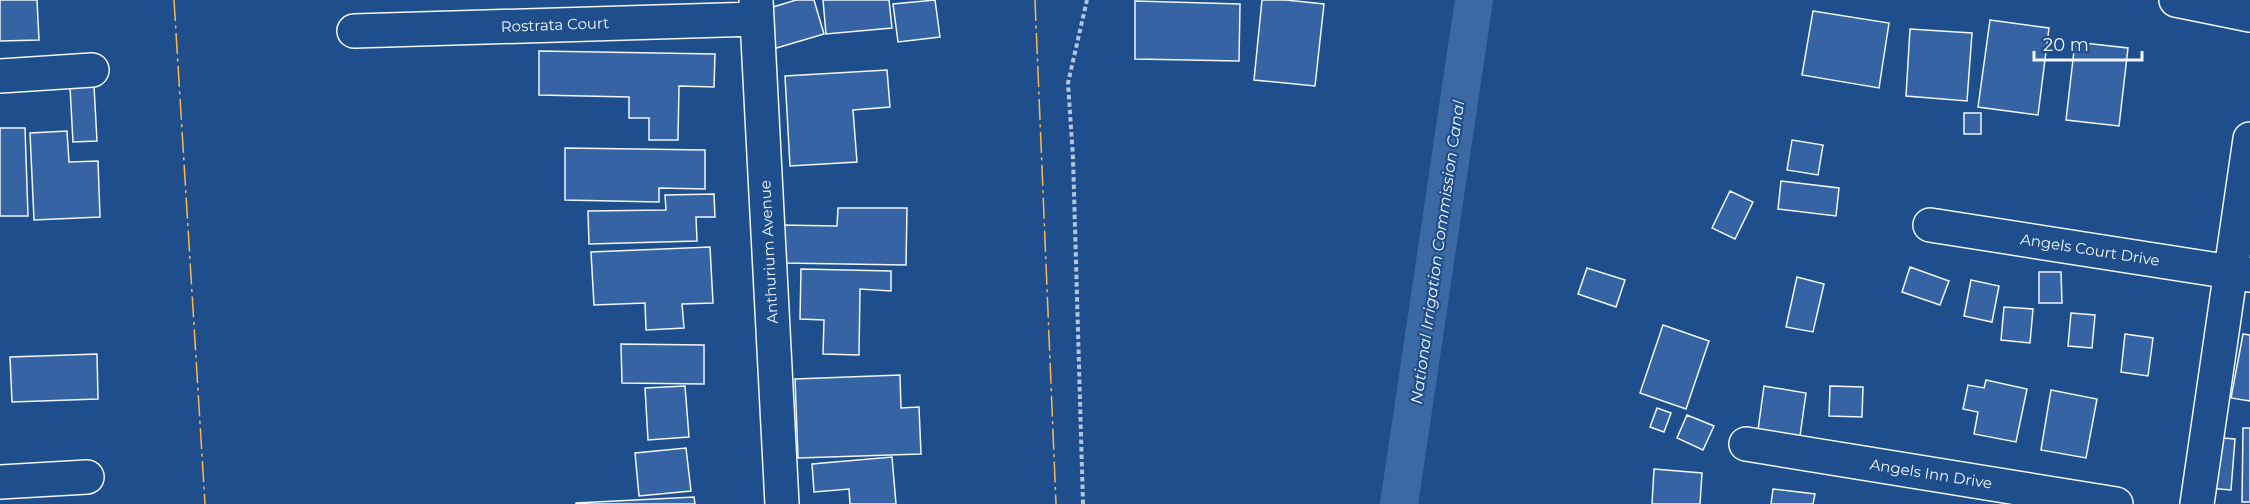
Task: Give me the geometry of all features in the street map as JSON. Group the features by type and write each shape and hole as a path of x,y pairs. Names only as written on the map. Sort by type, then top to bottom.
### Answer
{"street":[{"path":"2176,0 2250,15"},
{"name":"Rostrata Court","path":"354,31 756,9"},
{"name":"Anthurium Avenue","path":"756,9 782,504"},
{"path":"0,76 92,70"},
{"path":"2197,504 2240,273 2250,139"},
{"name":"Angels Court Drive","path":"1930,225 2240,273"},
{"name":"Angels Inn Drive","path":"1746,444 2116,504"},
{"path":"0,482 87,477"}],"path":[{"path":"1083,504 1073,158 1068,83 1087,0"}],"building":[{"path":"0,0 37,0 39,40 0,41"},
{"path":"796,0 814,0 824,34 773,49 760,11"},
{"path":"823,0 889,0 892,28 826,34"},
{"path":"935,0 940,37 898,42 893,4"},
{"path":"1262,0 1324,4 1315,86 1254,80"},
{"path":"1135,1 1240,4 1239,61 1135,59"},
{"path":"1813,11 1889,23 1879,88 1802,75"},
{"path":"1990,20 2049,28 2038,115 1978,107"},
{"path":"1910,29 1972,33 1967,101 1906,96"},
{"path":"2075,42 2128,48 2119,126 2066,120"},
{"path":"539,51 715,54 714,87 679,86 678,140 649,140 649,118 629,118 629,97 539,95"},
{"path":"887,70 890,107 853,110 857,162 790,166 785,76"},
{"path":"94,86 97,141 73,142 70,87"},
{"path":"1964,113 1981,113 1981,134 1964,134"},
{"path":"0,128 25,128 28,216 0,216"},
{"path":"67,131 69,162 98,161 100,217 34,220 30,133"},
{"path":"1792,140 1823,145 1818,175 1787,170"},
{"path":"565,148 705,150 705,189 659,188 659,202 565,200"},
{"path":"1781,181 1839,188 1836,216 1778,209"},
{"path":"1730,191 1753,202 1735,239 1712,228"},
{"path":"714,194 715,217 696,217 697,241 589,244 588,211 666,210 665,195"},
{"path":"838,208 907,208 906,265 782,263 782,225 837,226"},
{"path":"710,247 713,303 682,304 684,328 646,330 645,303 594,305 591,252"},
{"path":"1910,267 1949,281 1940,305 1902,292"},
{"path":"1587,268 1625,280 1616,307 1578,294"},
{"path":"801,269 891,271 891,291 860,289 859,355 823,354 824,320 800,319"},
{"path":"2039,272 2061,272 2062,303 2039,303"},
{"path":"1797,277 1824,284 1813,332 1786,327"},
{"path":"1971,280 1999,286 1992,322 1964,316"},
{"path":"2004,307 2033,309 2030,343 2001,340"},
{"path":"2071,313 2095,315 2092,348 2068,346"},
{"path":"1663,325 1709,341 1686,409 1640,393"},
{"path":"2125,334 2153,338 2148,376 2121,372"},
{"path":"2243,334 2250,335 2250,401 2231,398"},
{"path":"621,344 704,345 704,384 622,383"},
{"path":"97,354 98,399 12,402 10,357"},
{"path":"900,375 901,408 919,407 921,454 798,458 795,379"},
{"path":"1986,380 2027,389 2016,442 1974,434 1978,412 1963,409 1968,385 1984,388"},
{"path":"685,386 689,437 648,440 645,388"},
{"path":"1764,386 1806,393 1800,436 1758,430"},
{"path":"1830,386 1863,387 1862,417 1829,416"},
{"path":"2051,390 2097,399 2086,458 2041,450"},
{"path":"1657,408 1671,413 1664,432 1650,427"},
{"path":"1687,415 1714,426 1703,450 1677,438"},
{"path":"2243,428 2250,428 2250,502 2242,502"},
{"path":"2211,437 2235,439 2231,490 2208,488"},
{"path":"686,448 691,491 639,496 635,453"},
{"path":"892,457 896,504 850,504 849,489 814,492 812,464"},
{"path":"1654,469 1702,473 1700,504 1652,504"},
{"path":"1773,489 1815,494 1813,504 1771,504"},
{"path":"694,497 695,504 576,504 576,503"}],"waterway":[{"name":"National Irrigation Commission Canal","path":"1399,504 1474,0"}],"power":[{"path":"174,0 205,504"},
{"path":"1035,0 1056,504"}]}
